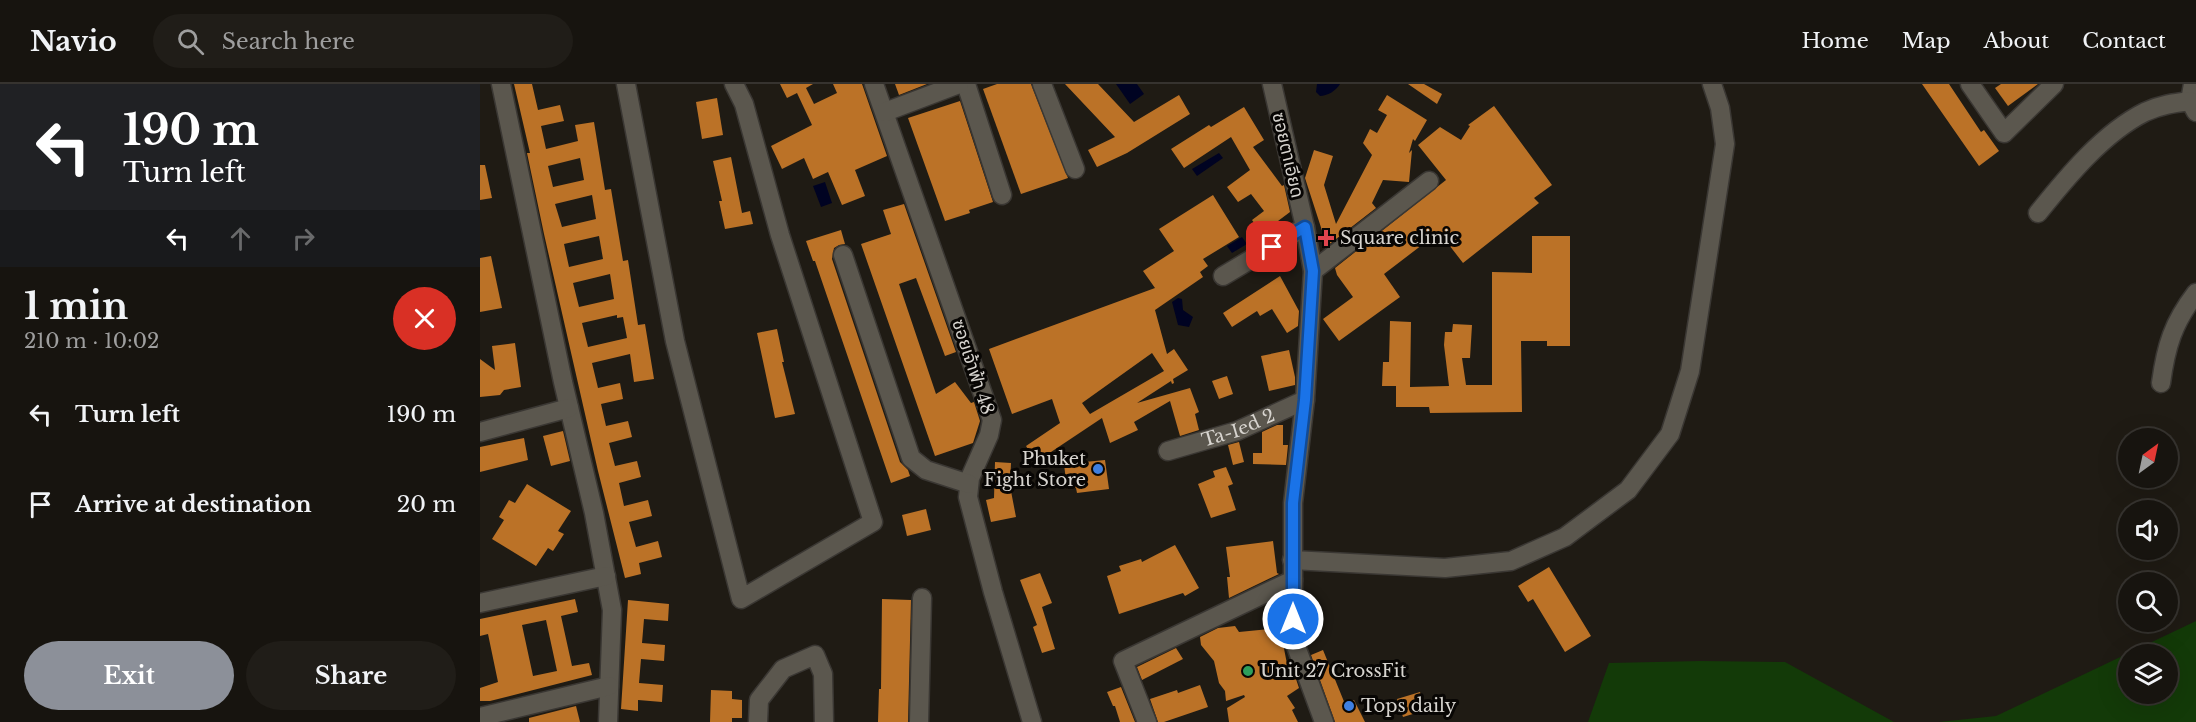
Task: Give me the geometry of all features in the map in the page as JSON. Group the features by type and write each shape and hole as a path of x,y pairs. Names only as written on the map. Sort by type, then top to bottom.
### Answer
{"street":[{"path":"501,84 569,408 594,513 612,610 608,722"},
{"path":"626,84 675,341 741,599 873,522 780,235 744,104 734,84"},
{"name":"ซอยเจ้าฟ้า 48","path":"874,84 992,420 989,435 970,478 968,497 1032,722"},
{"path":"885,112 958,84"},
{"path":"966,84 1002,195"},
{"path":"1042,84 1074,169"},
{"name":"ซอยตาเอียด","path":"1272,84 1313,271 1305,400 1293,503 1293,638 1324,722"},
{"path":"1292,560 1445,568 1511,561 1565,537 1628,490 1670,434 1690,371 1725,144 1720,108 1712,84"},
{"path":"1970,84 2004,133 2054,84"},
{"path":"2038,213 2063,182 2117,130 2145,112 2166,104 2193,99"},
{"path":"1313,271 1429,181"},
{"path":"1223,276 1305,227"},
{"path":"843,255 911,458 926,470 969,484"},
{"path":"2161,383 2166,349 2183,309 2196,293"},
{"name":"Ta-Ied 2","path":"1168,451 1237,430 1305,400"},
{"path":"480,432 569,408"},
{"path":"480,603 606,576"},
{"path":"1147,722 1123,661 1293,580"},
{"path":"919,722 922,598"},
{"path":"758,722 759,700 783,669 815,655 824,674 824,722"},
{"path":"480,717 609,686"}],"green space":[{"path":"2196,621 2196,722 1939,722 1996,716 2118,658 2118,704 2178,704 2178,644 2148,644 2173,632 2178,632 2178,630"},
{"path":"1785,662 1894,722 1588,722 1609,663"}],"water":[{"path":"1116,84 1137,84 1144,94 1130,104"},
{"path":"1317,84 1340,84 1331,93 1320,96 1316,92"},
{"path":"1219,153 1223,158 1197,176 1192,169"},
{"path":"825,182 832,203 821,207 813,186"},
{"path":"1242,237 1247,244 1232,253 1227,246"},
{"path":"1178,298 1182,299 1183,310 1193,317 1189,327 1178,325 1172,302"}],"building":[{"path":"514,84 532,84 538,110 560,105 564,121 541,126 546,149 578,141 575,125 594,122 605,190 611,189 623,261 628,260 638,325 645,324 654,379 634,382 630,354 592,363 598,388 620,383 623,399 601,404 606,426 628,421 632,437 609,443 615,466 637,461 641,477 619,483 624,506 648,500 652,516 629,522 636,547 658,541 662,557 639,563 641,574 625,578 544,234 527,153 530,153","holes":["580,158 584,180 553,187 548,166","592,195 596,219 562,227 555,204","599,236 603,259 569,267 564,244","610,274 614,299 579,307 573,283","617,315 617,318 623,317 627,338 588,347 582,323"]},
{"path":"780,84 813,84 806,88 814,104 837,93 833,84 862,84 887,156 855,170 865,196 842,205 828,172 813,179 804,158 782,169 771,146 812,125 797,93 787,98"},
{"path":"895,84 927,84 899,95"},
{"path":"997,84 1031,84 1068,178 1021,194 983,89"},
{"path":"1065,84 1098,84 1134,122 1179,95 1190,114 1127,153 1097,167 1088,150 1115,137"},
{"path":"1408,84 1424,84 1442,94 1437,104"},
{"path":"1922,84 1949,84 1981,132 1984,130 1999,151 1979,166"},
{"path":"2001,84 2038,84 2008,106 1995,88"},
{"path":"1387,95 1427,120 1415,141 1413,139 1409,153 1412,150 1409,182 1383,180 1372,203 1376,208 1327,246 1305,178 1314,150 1333,156 1324,185 1336,224 1372,155 1363,143 1370,129 1377,133 1387,115 1378,110"},
{"path":"717,98 723,135 702,139 696,102"},
{"path":"960,101 993,202 945,221 908,118"},
{"path":"1494,106 1552,185 1534,198 1539,203 1463,263 1439,232 1384,274 1400,297 1339,341 1323,319 1353,297 1337,275 1335,268 1446,180 1418,145 1440,127 1461,140 1470,126 1468,125"},
{"path":"1244,107 1264,140 1253,147 1282,186 1284,185 1290,212 1278,221 1283,227 1265,238 1252,220 1264,211 1251,194 1238,202 1227,187 1250,170 1231,137 1184,168 1171,149 1209,125 1211,127"},
{"path":"731,157 742,213 750,211 753,224 725,229 719,201 722,201 713,161"},
{"path":"480,165 485,165 492,198 480,200"},
{"path":"1213,195 1239,237 1203,259 1208,266 1200,272 1203,277 1155,310 1167,354 1174,349 1188,370 1173,379 1174,383 1172,384 1171,381 1137,403 1190,388 1199,412 1195,414 1199,430 1180,436 1170,401 1134,422 1138,430 1110,443 1102,418 1036,462 1026,446 1060,423 1052,399 1012,414 989,349 1155,288 1143,271 1174,251 1159,229","holes":["1152,353 1164,371 1090,414 1082,403"]},
{"path":"904,204 956,352 945,356 916,278 899,284 936,394 955,382 971,403 974,402 980,421 973,443 935,456 861,244 891,234 883,210"},
{"path":"841,230 845,244 834,248 832,259 900,462 908,470 910,476 891,483 815,261 813,261 806,241"},
{"path":"1532,236 1570,236 1570,346 1547,346 1547,341 1521,341 1522,412 1430,413 1429,407 1396,407 1396,386 1382,386 1383,362 1389,362 1390,321 1411,322 1410,387 1449,386 1444,345 1445,332 1452,332 1453,324 1472,325 1470,358 1462,358 1466,385 1492,385 1492,272 1532,273"},
{"path":"491,256 502,308 480,312 480,258"},
{"path":"1280,276 1299,311 1298,326 1287,333 1272,309 1260,316 1257,311 1232,327 1223,313"},
{"path":"777,329 784,362 782,362 795,414 775,418 757,333"},
{"path":"515,343 521,387 504,390 500,395 480,397 480,359 495,370 492,346"},
{"path":"1289,350 1295,385 1269,391 1261,356"},
{"path":"1227,376 1233,394 1219,399 1212,381"},
{"path":"1277,425 1283,425 1283,445 1288,445 1286,465 1253,464 1253,453 1262,453 1262,432"},
{"path":"563,431 570,461 551,466 543,436"},
{"path":"524,438 528,460 480,472 480,447"},
{"path":"1239,442 1244,462 1233,465 1228,445"},
{"path":"1105,460 1109,489 1077,493 1076,488 1067,489 1064,464"},
{"path":"995,462 1011,463 1010,486 1016,517 991,522 986,500 994,498"},
{"path":"1226,467 1233,484 1228,486 1236,510 1211,518 1198,484 1215,477 1213,471"},
{"path":"527,484 571,511 558,531 564,534 553,551 548,548 536,566 492,539 504,520 499,517 509,500 515,503"},
{"path":"926,509 931,530 907,536 902,515"},
{"path":"1273,541 1279,574 1229,598 1227,577 1230,577 1226,547"},
{"path":"1175,545 1199,588 1185,596 1183,593 1119,614 1107,576 1121,571 1119,566 1141,559 1142,562"},
{"path":"1549,567 1591,636 1565,652 1533,599 1528,602 1518,586"},
{"path":"1040,573 1052,603 1042,607 1055,649 1042,653 1033,627 1037,625 1020,580"},
{"path":"575,599 578,612 561,616 572,666 589,663 592,675 490,701 480,701 480,688 498,682 488,634 480,636 480,619","holes":["546,620 557,671 533,676 522,625"]},
{"path":"882,599 911,600 908,722 878,722 879,689 881,689"},
{"path":"628,600 669,604 668,621 644,619 642,643 665,645 664,661 641,659 639,683 663,685 662,702 638,700 638,711 621,709"},
{"name":"Unit 27 CrossFit","path":"1235,626 1239,632 1280,628 1287,664 1299,688 1287,696 1295,708 1292,710 1298,722 1229,722 1227,708 1245,697 1244,695 1226,701 1225,691 1219,683 1214,661 1201,645 1200,637 1218,628"},
{"path":"1176,648 1183,659 1142,680 1137,667"},
{"path":"1323,650 1345,704 1354,700 1365,722 1335,722 1311,655"},
{"path":"1200,685 1208,707 1158,722 1150,699"},
{"path":"1121,687 1135,722 1120,722 1107,692"},
{"path":"711,690 732,691 732,699 742,700 742,718 732,718 732,722 710,722"},
{"path":"1420,692 1426,710 1403,717 1397,699"},
{"path":"576,706 580,722 529,722 529,718"}],"place":[{"name":"Square clinic","path":"1326,238"},
{"name":"Phuket Fight Store","path":"1098,469"},
{"name":"Unit 27 CrossFit","path":"1248,671"},
{"name":"Tops daily","path":"1349,706"}],"route":[{"path":"1272,247 1305,227 1313,271 1305,400 1293,503 1293,619"}]}
